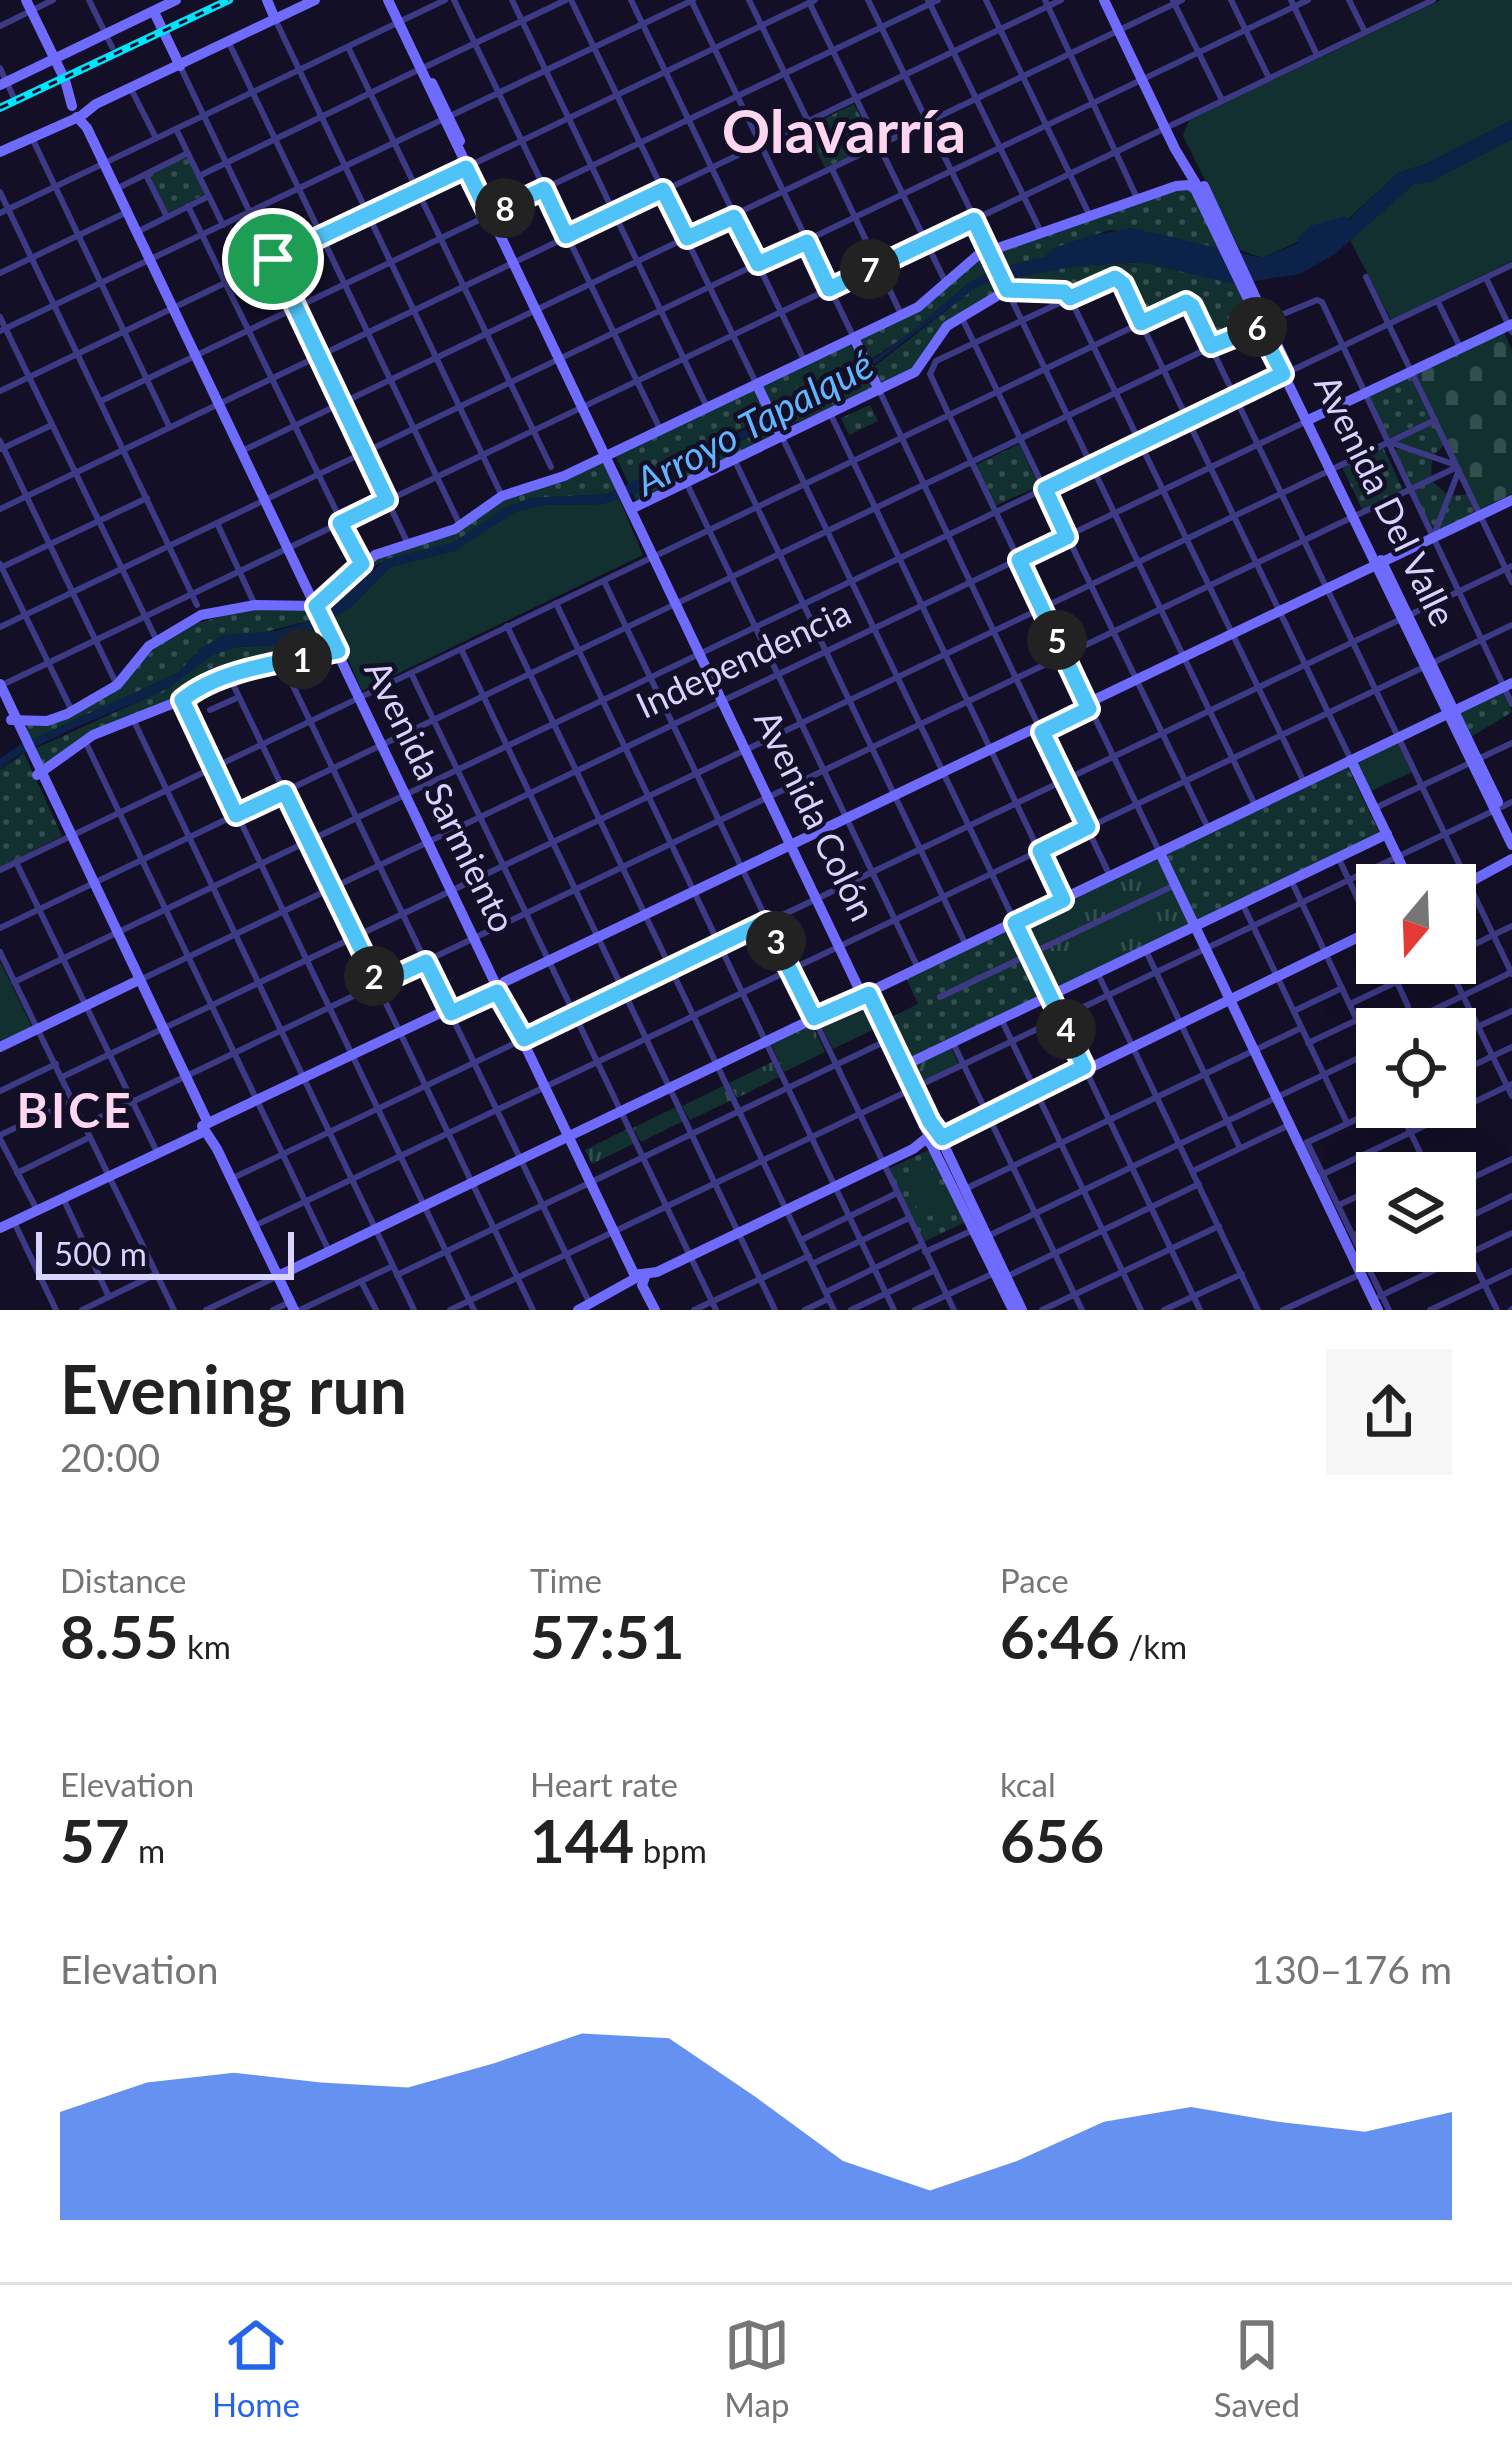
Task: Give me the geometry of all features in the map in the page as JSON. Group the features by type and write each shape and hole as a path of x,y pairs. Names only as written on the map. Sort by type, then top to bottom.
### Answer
{"main road":[{"path":"3,84 151,6 176,0"},
{"path":"267,0 274,16"},
{"path":"0,148 32,137 94,100 229,42 302,0"},
{"path":"0,148 315,0"},
{"name":"Avenida Colón","path":"387,0 1018,1310"},
{"name":"Avenida Del Valle","path":"1108,0 1512,833"},
{"name":"Avenida Sarmiento","path":"31,5 655,1310"},
{"path":"151,6 179,63"},
{"name":"Avenida Del Valle","path":"1168,126 1175,149 1225,242"},
{"path":"13,719 51,720 117,685 195,606 210,612 255,605 320,606 362,564 461,526 502,496 609,456 922,304 975,257 1176,186 1186,174 1175,149"},
{"name":"Avenida Del Valle","path":"1176,186 1195,189 1225,242"},
{"name":"Avenida Sarmiento","path":"129,210 152,258"},
{"path":"990,252 1007,290"},
{"path":"632,505 735,461 876,385 915,372 932,358 939,334 1007,290 1064,292 1070,298 1116,278 1141,323 1188,303 1211,346 1242,332 1266,330 1276,317 1257,309 1242,332"},
{"name":"Avenida Del Valle","path":"1247,288 1286,373"},
{"name":"Independencia","path":"1309,420 1511,327"},
{"path":"854,338 876,385"},
{"path":"915,372 931,374"},
{"path":"757,385 780,433"},
{"path":"551,467 558,475 570,473"},
{"path":"540,484 553,477 551,467"},
{"path":"0,1228 1512,503"},
{"path":"36,769 84,740 182,700 198,688 338,647"},
{"path":"0,685 13,719"},
{"path":"278,1276 1508,685"},
{"path":"0,697 295,1307"},
{"path":"21,733 25,722 33,720"},
{"path":"1351,760 1401,864"},
{"name":"Avenida Del Valle","path":"1502,807 1512,845"},
{"path":"900,1067 1387,834"},
{"path":"1160,853 1289,1125 1356,1252"},
{"path":"1476,880 1508,864"},
{"path":"1015,923 1085,1069"},
{"path":"584,1307 1356,941"},
{"name":"Independencia","path":"0,1047 137,981"},
{"path":"1366,1272 1378,1301"}],"street":[{"path":"0,26 31,5 53,0"},
{"path":"89,0 112,47"},
{"path":"4,211 449,0 661,431"},
{"path":"512,0 708,408"},
{"path":"199,176 569,0 757,385"},
{"path":"631,0 805,362"},
{"path":"3,330 692,0 854,338"},
{"path":"749,0 808,121"},
{"path":"868,0 990,252"},
{"path":"986,0 1069,173 1084,215"},
{"path":"0,509 1061,0"},
{"path":"1232,0 1269,78"},
{"path":"0,627 1047,127 1292,3 1308,0"},
{"path":"1349,0 1365,32"},
{"path":"0,685 146,618 195,606 240,571 1365,32 1413,4 1432,0"},
{"path":"0,391 811,1 945,281"},
{"path":"101,401 932,1 1042,235"},
{"path":"244,450 1176,1 1222,100"},
{"path":"1047,3 1138,200"},
{"path":"1292,3 1317,55"},
{"path":"274,16 502,496"},
{"path":"229,42 461,526"},
{"path":"348,47 551,467"},
{"path":"179,63 408,544"},
{"path":"0,68 3,84 14,98"},
{"path":"131,89 156,138"},
{"path":"176,129 223,224"},
{"path":"32,137 170,427"},
{"path":"118,188 188,153"},
{"path":"832,169 902,314"},
{"path":"146,175 167,217"},
{"path":"0,192 4,211 32,257 195,606"},
{"path":"141,230 209,196"},
{"path":"188,206 362,564"},
{"path":"0,272 129,210"},
{"path":"14,982 1512,265"},
{"path":"1366,277 1512,581"},
{"path":"1486,278 1511,327"},
{"path":"1007,290 1257,808"},
{"path":"1160,853 949,415 931,374 932,358 975,344 1070,298 1305,785"},
{"path":"1276,317 1317,300 1481,640 1508,685 1512,704"},
{"path":"1437,301 1460,347"},
{"path":"0,317 157,641"},
{"path":"962,317 1209,830"},
{"path":"0,870 1141,323 1351,760"},
{"path":"0,928 1211,346 1460,864"},
{"path":"876,385 1111,878"},
{"path":"830,412 1063,900"},
{"name":"Independencia","path":"137,981 1309,420"},
{"path":"62,1077 1435,420"},
{"path":"52,425 1,446 117,685"},
{"path":"780,433 1015,923"},
{"path":"1388,442 1457,467"},
{"path":"735,461 967,946"},
{"path":"84,1125 1457,467"},
{"path":"1434,541 1457,467"},
{"path":"686,484 919,970"},
{"path":"71,711 0,566 147,498"},
{"path":"217,524 255,605"},
{"path":"232,1178 1509,567"},
{"path":"604,581 954,1310"},
{"path":"556,603 894,1310"},
{"path":"254,1226 1512,625"},
{"path":"507,626 834,1310"},
{"path":"461,649 775,1310"},
{"path":"283,663 566,1255 584,1307"},
{"path":"411,673 714,1306"},
{"path":"230,676 533,1310"},
{"path":"210,710 239,697"},
{"path":"182,700 474,1310"},
{"path":"132,717 415,1310"},
{"path":"84,740 328,1249"},
{"path":"1375,808 1512,743"},
{"path":"450,1310 1502,807"},
{"path":"1338,857 1356,894"},
{"path":"16,862 157,1152"},
{"path":"1290,879 1356,1018"},
{"path":"940,997 1175,884"},
{"path":"1437,1008 1512,973 1476,898"},
{"path":"1242,903 1347,1124"},
{"path":"1476,944 1512,926"},
{"path":"1146,950 1240,1148"},
{"path":"0,952 174,1310"},
{"path":"1098,974 1258,1310"},
{"path":"1350,1004 1393,984"},
{"path":"1398,984 1408,1006"},
{"path":"1458,984 1512,1096"},
{"path":"1294,1011 1342,988"},
{"path":"1478,1026 1512,1011"},
{"path":"1001,1019 1141,1310"},
{"path":"1308,1043 1356,1020"},
{"path":"960,1191 1301,1028"},
{"path":"398,1275 888,1041"},
{"path":"952,1042 1082,1310"},
{"path":"1476,1064 1512,1047"},
{"path":"806,1310 874,1269 924,1248 1036,1214 1356,1060"},
{"path":"0,1091 56,1064"},
{"path":"1085,1069 1201,1310"},
{"path":"1356,1241 1319,1177 1510,1085"},
{"path":"37,1210 0,1137 73,1101"},
{"path":"1303,1144 1356,1120"},
{"path":"1193,1171 1289,1125"},
{"path":"1407,1128 1419,1152"},
{"path":"17,1173 90,1137"},
{"path":"1476,1176 1512,1160"},
{"path":"915,1310 1056,1254 1199,1184"},
{"path":"801,1240 897,1193"},
{"path":"1476,1214 1512,1196"},
{"path":"1339,1205 1356,1197"},
{"path":"63,1198 109,1297"},
{"path":"694,1310 714,1306 760,1280 908,1218"},
{"path":"14,1222 56,1310"},
{"path":"1042,1310 1219,1226"},
{"path":"1476,1251 1512,1233"},
{"path":"273,1310 329,1296 393,1266"},
{"path":"1476,1268 1497,1310"},
{"path":"851,1310 935,1270"},
{"path":"1430,1310 1512,1270"},
{"path":"1283,1310 1361,1272"},
{"path":"1389,1310 1378,1301 1434,1272"},
{"path":"82,1310 155,1274"},
{"path":"1164,1310 1242,1274"},
{"path":"206,1310 278,1276"},
{"path":"361,1281 376,1310"},
{"path":"329,1296 336,1310"},
{"path":"1311,1297 1317,1310"}],"green space":[{"path":"1441,0 1512,0 1512,120 1426,164 1398,173 1347,220 1262,258 1240,250 1183,136 1189,120"},
{"path":"854,104 874,144 825,168 805,128"},
{"path":"1512,139 1512,261 1391,320 1350,240 1414,184 1432,181"},
{"path":"186,156 205,194 167,213 148,175"},
{"path":"1188,186 1220,251 1152,234 1110,230 1054,248 1045,257 1000,268 997,253"},
{"path":"982,256 995,270 970,282 909,334 868,361 859,341 924,307"},
{"path":"1142,262 1237,284 1249,310 1244,325 1213,341 1191,296 1142,315 1121,273 1076,288 1011,285 1005,278 1077,266"},
{"path":"1000,280 1002,288 939,330 915,368 881,385 871,369 979,285"},
{"path":"1503,330 1512,350 1512,494 1480,509 1414,373"},
{"path":"849,343 863,364 825,389 773,413 762,384"},
{"path":"867,372 872,390 781,429 778,422"},
{"path":"1410,376 1430,419 1389,438 1369,396"},
{"path":"752,389 768,416 629,484 616,457"},
{"path":"870,405 878,421 849,435 841,418"},
{"path":"1434,423 1444,445 1434,455 1398,443 1398,439"},
{"path":"773,425 776,435 636,500 633,494"},
{"path":"1019,444 1039,486 995,506 976,465"},
{"path":"1383,447 1403,490 1362,509 1342,467"},
{"path":"1397,448 1432,459 1431,477 1410,487"},
{"path":"603,462 617,489 607,494 533,498 504,508 455,542 378,564 327,611 327,603 374,561 424,543 505,498"},
{"path":"1433,482 1447,494 1434,529 1412,491"},
{"path":"1467,494 1476,515 1438,531 1452,496"},
{"path":"619,498 643,555 362,691 330,619 351,607 390,567 454,551 516,511 544,505 602,504"},
{"path":"256,607 311,609 319,618 200,649 178,673 29,741 27,725 117,690 155,648 198,623"},
{"path":"325,629 332,651 223,675 106,729 43,767 32,750 166,689 212,655"},
{"path":"1503,691 1512,712 1471,737 1460,713"},
{"path":"1398,742 1412,772 1371,791 1356,762"},
{"path":"24,753 62,836 0,867 0,770"},
{"path":"1348,767 1380,834 1196,922 1164,855"},
{"path":"1159,857 1191,924 1051,991 1018,924"},
{"path":"1014,926 1047,993 903,1062 884,1021 918,1004 906,978"},
{"path":"0,961 32,1027 0,1043"},
{"path":"860,1001 874,1029 833,1049 819,1021"},
{"path":"812,1024 825,1052 784,1072 771,1044"},
{"path":"810,1028 819,1048 786,1064 777,1044"},
{"path":"950,1046 959,1065 916,1085 907,1066"},
{"path":"772,1062 779,1077 737,1098 729,1083"},
{"path":"725,1085 732,1100 690,1120 682,1106"},
{"path":"676,1107 683,1121 641,1142 633,1128"},
{"path":"627,1129 635,1143 592,1164 585,1150"},
{"path":"931,1149 966,1222 923,1242 888,1169"},
{"path":"929,1163 949,1207 922,1219 902,1175"}],"water":[{"path":"1512,120 1512,139 1432,181 1414,184 1335,254 1300,274 1233,284 1142,262 1077,266 979,285 842,389 639,492 602,504 544,505 516,511 454,551 390,567 351,607 330,619 325,629 284,645 236,647 212,655 167,689 70,730 15,757 0,770 0,758 20,745 178,673 200,649 223,635 276,631 319,618 386,559 455,542 504,508 533,498 607,494 755,425 841,381 909,334 970,282 1000,268 1045,257 1054,248 1094,235 1132,228 1262,258 1299,243 1297,238 1311,226 1345,216 1348,220 1398,173 1426,164"}],"railway":[{"path":"0,108 229,0"}],"district":[{"name":"Olavarría","path":"844,130"},
{"name":"BICE","path":"75,1109"}],"route":[{"path":"466,168 489,215 544,189 566,236 663,190 687,238 734,217 758,264 807,242 829,289 974,220 1007,290 1067,292 1070,298 1115,278 1123,284 1141,323 1186,302 1211,346 1259,327 1283,374 1045,489 1067,537 1019,560 1089,709 1042,732 1088,827 1040,851 1063,900 1015,923 1084,1067 942,1138 869,994 814,1018 766,922 524,1039 500,993 451,1013 426,962 378,984 285,792 236,815 182,700 230,676 338,651 316,606 362,564 340,523 387,500 273,259 466,168"}],"water label":[{"name":"Arroyo Tapalqué","path":"754,422"}]}
